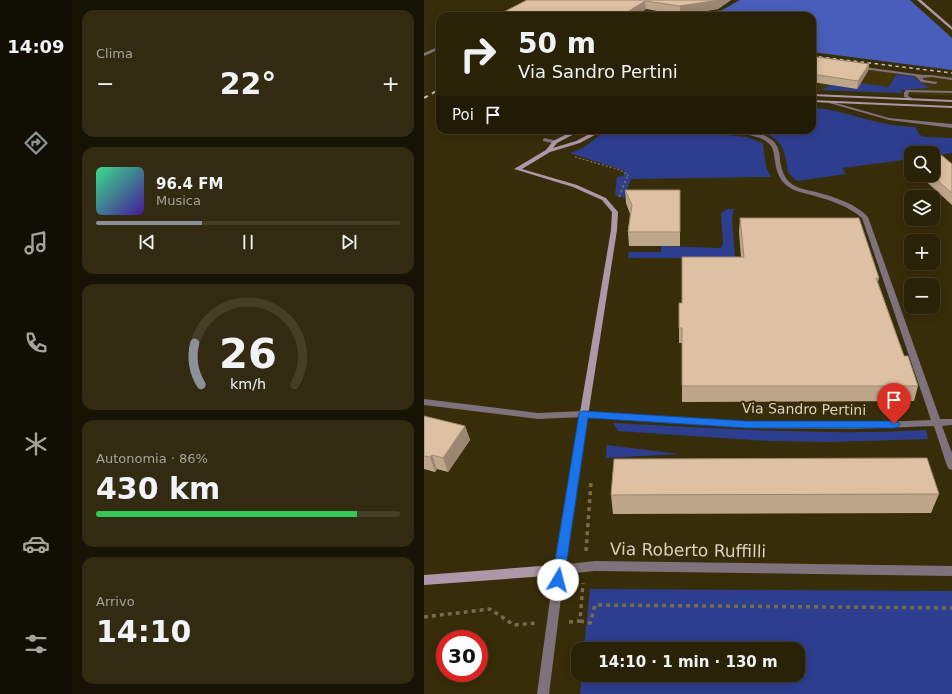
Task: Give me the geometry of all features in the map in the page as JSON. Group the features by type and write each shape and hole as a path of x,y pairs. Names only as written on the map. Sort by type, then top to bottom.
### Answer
{"street":[{"path":"919,0 952,29"},
{"path":"424,54 436,49"},
{"path":"853,66 952,79"},
{"path":"921,76 917,77 923,81 935,83"},
{"path":"910,98 906,97 906,93 908,91 952,92"},
{"path":"816,95 952,100"},
{"path":"816,101 952,107"},
{"path":"832,102 889,119 952,126"},
{"path":"548,151 555,142 571,134"},
{"path":"543,694 559,570 614,230 615,212 604,199 575,186 517,169 548,151 578,142 593,134"},
{"path":"749,134 756,135 771,142 775,147 780,173 789,184 804,191 842,203 865,216 952,466"},
{"path":"545,140 555,142"},
{"name":"Via Sandro Pertini","path":"424,402 538,416 584,414 747,425 855,426 952,422"},
{"name":"Via Roberto Ruffilli","path":"424,580 595,566 952,571"}],"path":[{"path":"580,621 590,623 595,605 952,608"}],"shaded area":[{"path":"740,0 910,0 952,38 952,70 816,53 816,12 709,12 722,10"},
{"path":"816,60 906,73 952,76 952,96 816,90"},
{"path":"896,75 912,76 929,88 902,90 901,93 821,90 831,85 857,89 861,83 889,87"},
{"path":"816,108 877,122 915,127 920,135 924,137 952,138 952,153 940,155 940,146 904,146 904,160 842,168 846,174 797,181 788,173 783,149 775,139 766,134 816,134"},
{"path":"601,134 715,134 747,137 763,143 766,167 771,177 631,179 624,198 615,195 617,177 623,176 625,171 570,153 583,148"},
{"path":"727,209 734,209 732,217 735,258 628,258 629,252 661,252 661,246 721,248 723,244 721,213"},
{"path":"613,423 809,432 887,432 926,430 928,439 829,442 768,441 618,431"},
{"path":"607,445 680,454 606,458"},
{"path":"590,589 952,591 952,694 580,694 581,682 805,682 805,642 585,642"}],"building":[{"path":"527,0 719,0 680,6 645,1 627,12 504,12"},
{"path":"817,57 869,64 858,81 816,75"},
{"path":"940,154 952,164 952,193 939,182"},
{"path":"625,190 680,190 680,232 628,232 632,205"},
{"path":"740,218 859,218 879,278 876,278 904,356 908,356 918,386 682,386 682,328 679,328 679,303 682,303 682,257 744,257"},
{"path":"424,416 465,426 443,458 432,455 430,457 424,456"},
{"path":"927,458 939,494 611,495 614,459"}],"railway":[{"path":"816,56 952,73"},
{"path":"424,98 436,91"}],"route":[{"path":"558,580 584,414 747,425 855,426 894,424"}]}
